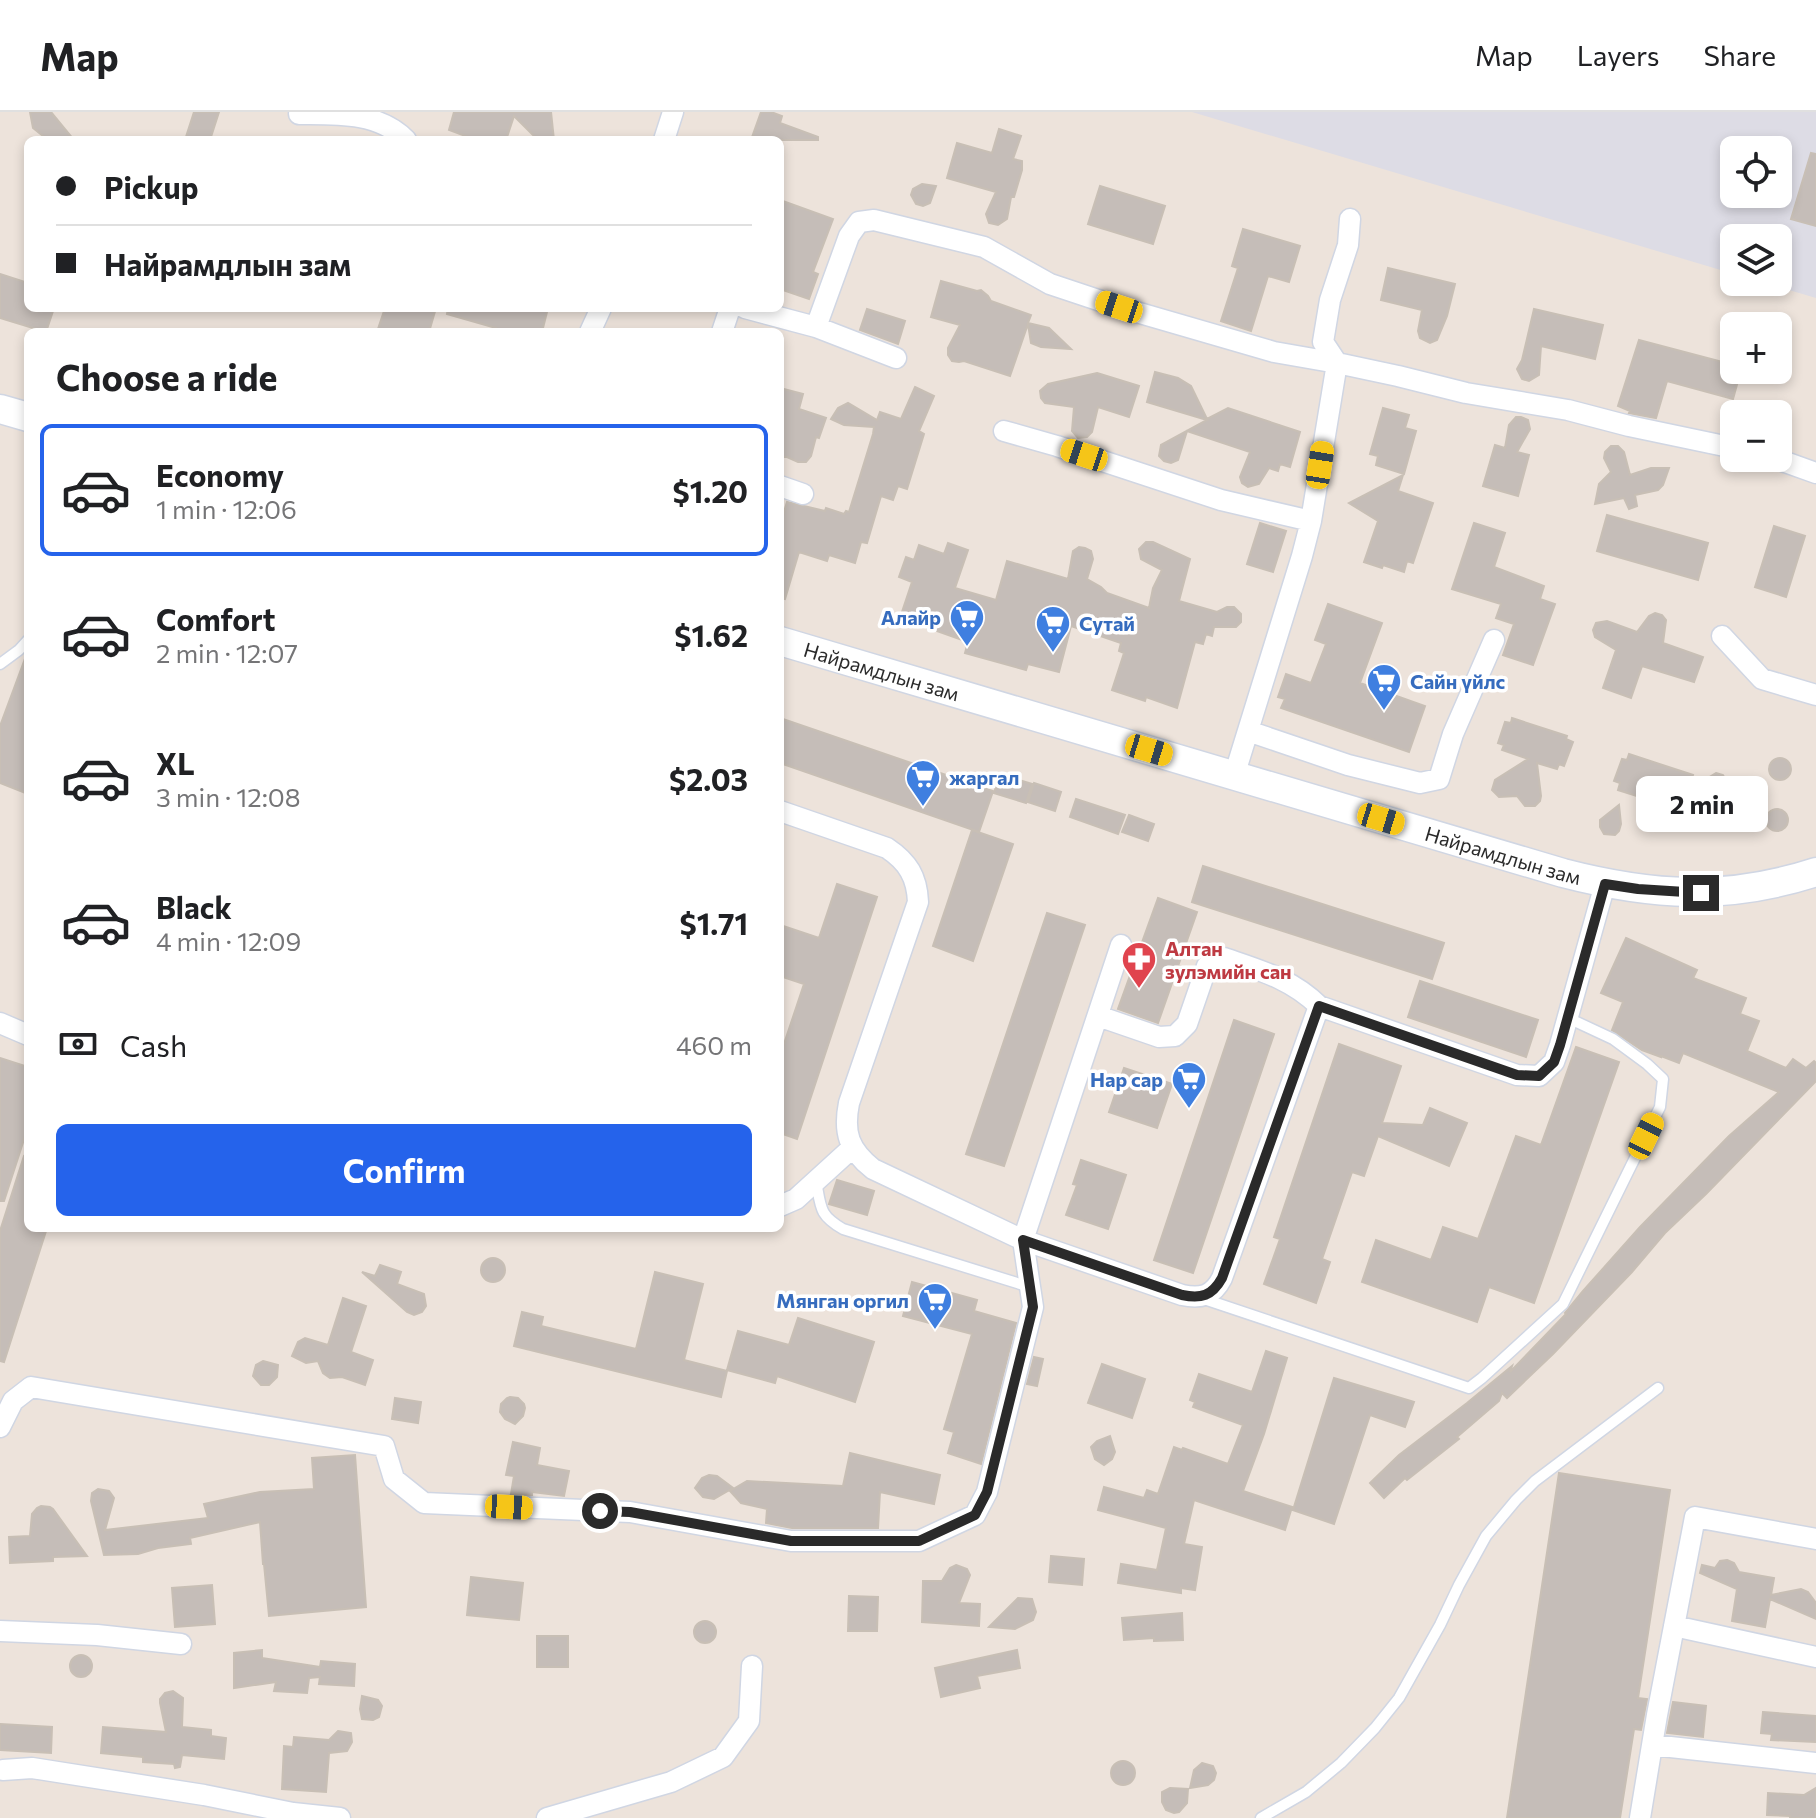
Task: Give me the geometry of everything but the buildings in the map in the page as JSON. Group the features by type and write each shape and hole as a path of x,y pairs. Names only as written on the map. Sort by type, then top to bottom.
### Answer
{"main road":[{"name":"Найрамдлын зам","path":"784,642 1605,884 1664,891 1728,892 1761,887 1816,872"}],"street":[{"path":"665,136 673,112"},
{"path":"299,114 365,115 396,128 403,136"},
{"path":"1234,776 1311,521 1337,363 1323,342 1330,300 1348,245 1350,219"},
{"path":"816,327 849,236 859,222 874,220 984,247 1050,284 1274,352 1398,376 1466,393 1568,410 1720,445"},
{"path":"760,312 816,327 896,358"},
{"path":"1004,431 1221,500 1311,521"},
{"path":"1792,464 1816,473"},
{"path":"784,487 803,494"},
{"path":"1722,636 1762,679 1816,695"},
{"path":"1248,731 1348,765 1420,783 1439,779 1453,734 1494,640"},
{"path":"784,812 887,848 901,857 911,870 917,886 918,902 849,1103 846,1118 852,1148 873,1169 1023,1240 1172,1292 1199,1297 1213,1291 1222,1278 1319,1006"},
{"path":"1098,1016 1159,1037 1175,1036 1187,1024 1207,966 1219,957 1290,982 1319,1006 1506,1072 1539,1076 1554,1062 1605,884"},
{"path":"0,1427 13,1401 31,1387 384,1446 394,1479 424,1503 630,1512 791,1541 919,1541 975,1515 987,1492 1033,1307 1023,1240 1121,945"},
{"path":"0,1023 24,1033"},
{"path":"784,1204 796,1199 852,1148"},
{"path":"1640,1818 1695,1517 1816,1539"},
{"path":"1674,1626 1816,1657"},
{"path":"0,1631 97,1635 181,1644"},
{"path":"547,1818 671,1782 723,1757 749,1721 752,1666"},
{"path":"1652,1745 1816,1763"},
{"path":"1,1773 32,1768 204,1795 293,1813 340,1818"}],"lane":[{"path":"0,664 24,644"},
{"path":"1199,1297 1469,1388 1563,1304 1660,1107 1663,1079 1655,1071 1613,1039 1568,1018"},
{"path":"816,1181 821,1207 827,1219 843,1229 1030,1287"},
{"path":"1261,1818 1306,1792 1341,1763 1375,1728 1399,1698 1486,1536 1516,1500 1535,1481 1658,1388"}],"shaded area":[{"path":"1192,112 1816,112 1816,298 1792,291 1792,224 1720,224 1720,270"}],"place":[{"name":"Алайр","path":"967,648"},
{"name":"Сутай","path":"1053,654"},
{"name":"Сайн үйлс","path":"1384,712"},
{"name":"жаргал","path":"923,808"},
{"name":"Алтан зулэмийн сан","path":"1139,990"},
{"name":"Нар сар","path":"1189,1110"},
{"name":"Мянган оргил","path":"935,1331"}],"route":[{"path":"600,1511 630,1512 791,1541 874,1542 919,1541 975,1515 987,1492 1033,1307 1023,1240 1182,1295 1206,1296 1222,1278 1319,1006 1517,1075 1539,1076 1554,1062 1560,1045 1605,884 1701,893"}]}
